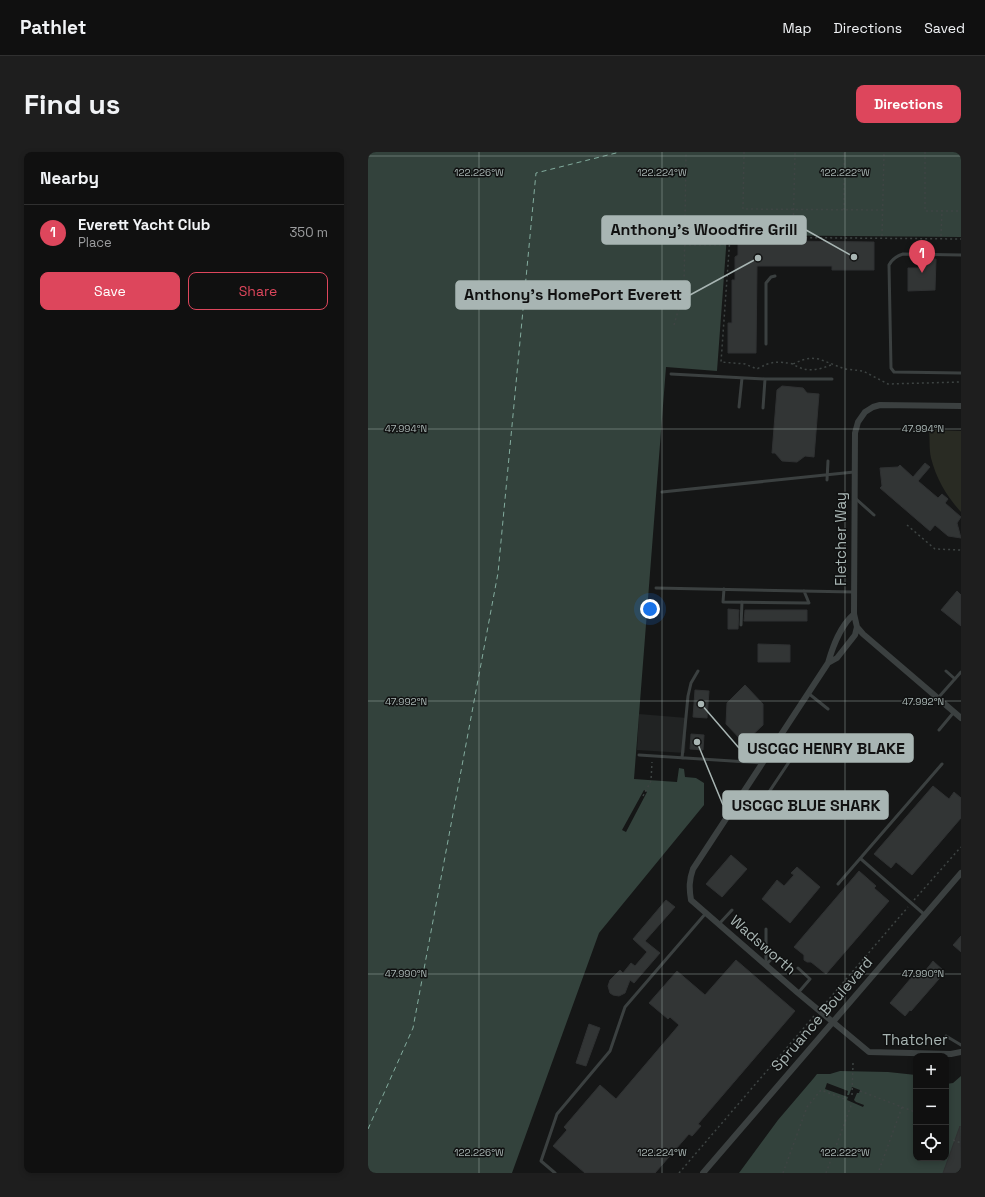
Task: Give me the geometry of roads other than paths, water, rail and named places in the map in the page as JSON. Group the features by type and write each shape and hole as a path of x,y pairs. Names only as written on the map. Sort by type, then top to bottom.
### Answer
{"street":[{"name":"Fletcher Way","path":"961,406 880,405 865,412 858,422 855,432 854,472 854,614 857,626 871,642 961,718"},
{"path":"736,803 828,663 833,646 848,620 854,614"},
{"path":"828,663 837,658 855,635 857,626"},
{"name":"Wadsworth","path":"736,803 693,869 689,881 691,900 832,1022"},
{"name":"Spruance Boulevard","path":"703,1173 961,873"},
{"name":"Thatcher","path":"832,1022 870,1052 951,1054 961,1052"}],"lane":[{"path":"961,255 903,254 891,260 889,265 890,365 894,372 961,373"},
{"path":"766,344 766,283 771,277 775,276"},
{"path":"671,374 765,379 832,379"},
{"path":"740,406 742,378"},
{"path":"763,408 765,379"},
{"path":"827,480 828,461"},
{"path":"662,492 854,472"},
{"path":"854,498 874,516"},
{"path":"656,588 854,592"},
{"path":"724,589 723,602 809,603 804,591"},
{"path":"741,625 742,602"},
{"path":"682,758 688,696 691,683 698,671"},
{"path":"946,671 954,679"},
{"path":"938,698 961,672"},
{"path":"808,693 828,709"},
{"path":"939,730 954,712"},
{"path":"736,803 755,813 799,747"},
{"path":"639,755 763,763"},
{"path":"838,884 942,764"},
{"path":"861,858 925,915"},
{"path":"719,924 732,910"},
{"path":"554,1173 541,1161 557,1114 610,1051 624,1007 706,913"},
{"path":"766,929 766,965"},
{"path":"766,965 774,956"},
{"path":"798,968 810,979 798,993"},
{"path":"946,1036 961,1045"}],"place":[{"name":"Anthony's Woodfire Grill","path":"854,257"},
{"name":"Anthony's HomePort Everett","path":"758,258"},
{"name":"Everett Yacht Club","path":"922,273"},
{"name":"USCGC HENRY BLAKE","path":"701,704"},
{"name":"USCGC BLUE SHARK","path":"697,742"}]}
